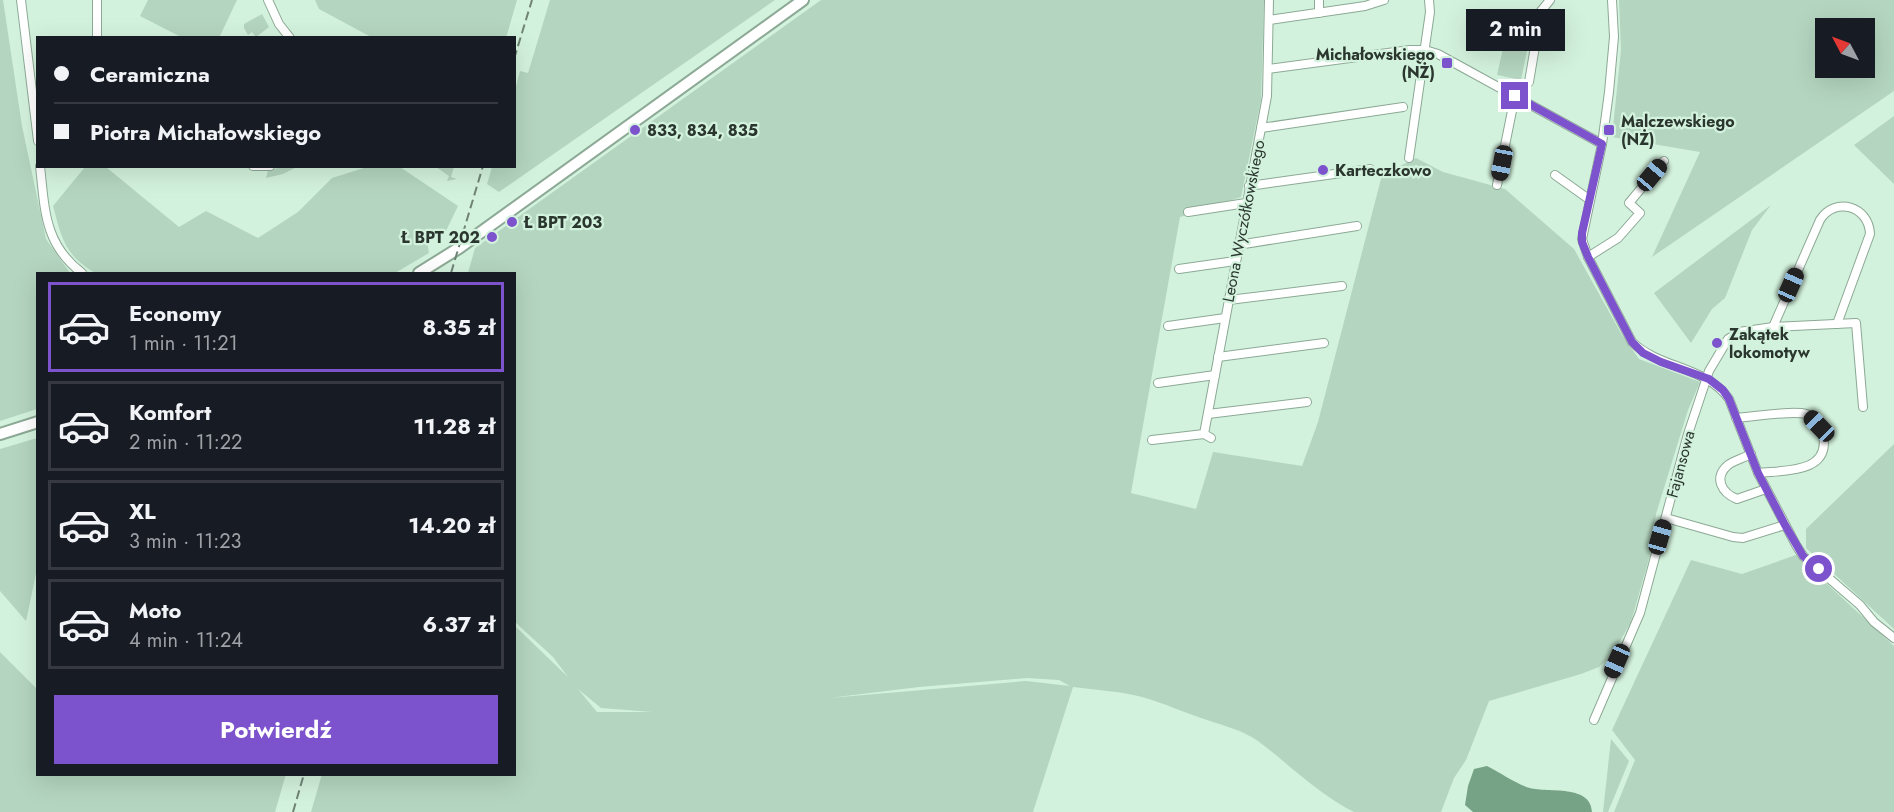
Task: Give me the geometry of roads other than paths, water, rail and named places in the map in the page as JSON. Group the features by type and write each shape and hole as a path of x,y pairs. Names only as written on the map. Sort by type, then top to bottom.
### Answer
{"main road":[{"path":"421,272 459,248 803,0"},
{"path":"0,435 36,423"}],"street":[{"path":"21,0 36,111"},
{"path":"97,0 97,36"},
{"path":"268,0 279,24 288,36"},
{"name":"Leona Wyczółkowskiego","path":"1152,440 1207,436 1208,414 1228,300 1267,96 1269,0"},
{"path":"1319,0 1319,13"},
{"path":"1269,20 1365,6 1384,0"},
{"path":"1409,158 1430,12 1429,0"},
{"path":"1529,82 1541,11 1550,0"},
{"path":"1612,0 1614,37 1602,144 1582,239 1588,257 1632,342 1643,353 1707,378 1723,390 1729,399 1758,473 1803,556 1894,638"},
{"path":"1268,69 1410,50 1425,50 1438,54 1602,144"},
{"path":"1497,185 1515,96"},
{"path":"1261,128 1403,107"},
{"path":"1588,257 1618,238 1640,213 1629,204 1664,161"},
{"path":"40,168 47,219 52,236 66,260 81,272"},
{"path":"1249,186 1370,169"},
{"path":"1555,175 1590,200"},
{"path":"1188,212 1246,203"},
{"path":"1773,327 1820,220 1829,210 1842,206 1862,213 1868,223 1870,234 1837,324 1856,322 1863,407"},
{"path":"1238,245 1357,226"},
{"path":"1179,269 1235,261"},
{"path":"1228,300 1342,286"},
{"path":"1168,326 1225,318"},
{"name":"Fajansowa","path":"1593,720 1640,613 1688,434 1713,362 1733,334 1739,332 1773,327 1837,324"},
{"path":"1218,357 1324,343"},
{"path":"1158,383 1215,375"},
{"path":"1208,414 1307,402"},
{"path":"1736,418 1801,413 1811,417 1822,432 1824,443 1822,451 1813,465 1806,468 1758,473"},
{"path":"1751,454 1727,466 1722,474 1721,486 1728,495 1737,499 1766,489"},
{"path":"1666,518 1743,538 1785,525"}],"railway":[{"path":"516,52 532,0"},
{"path":"451,272 482,168"},
{"path":"293,812 303,776"}],"place":[{"name":"Michałowskiego (NŻ)","path":"1447,63"},
{"name":"833, 834, 835","path":"635,130"},
{"name":"Malczewskiego (NŻ)","path":"1609,130"},
{"name":"Karteczkowo","path":"1323,170"},
{"name":"Ł BPT 203","path":"512,222"},
{"name":"Ł BPT 202","path":"492,237"},
{"name":"Zakątek lokomotyw","path":"1717,343"}]}
